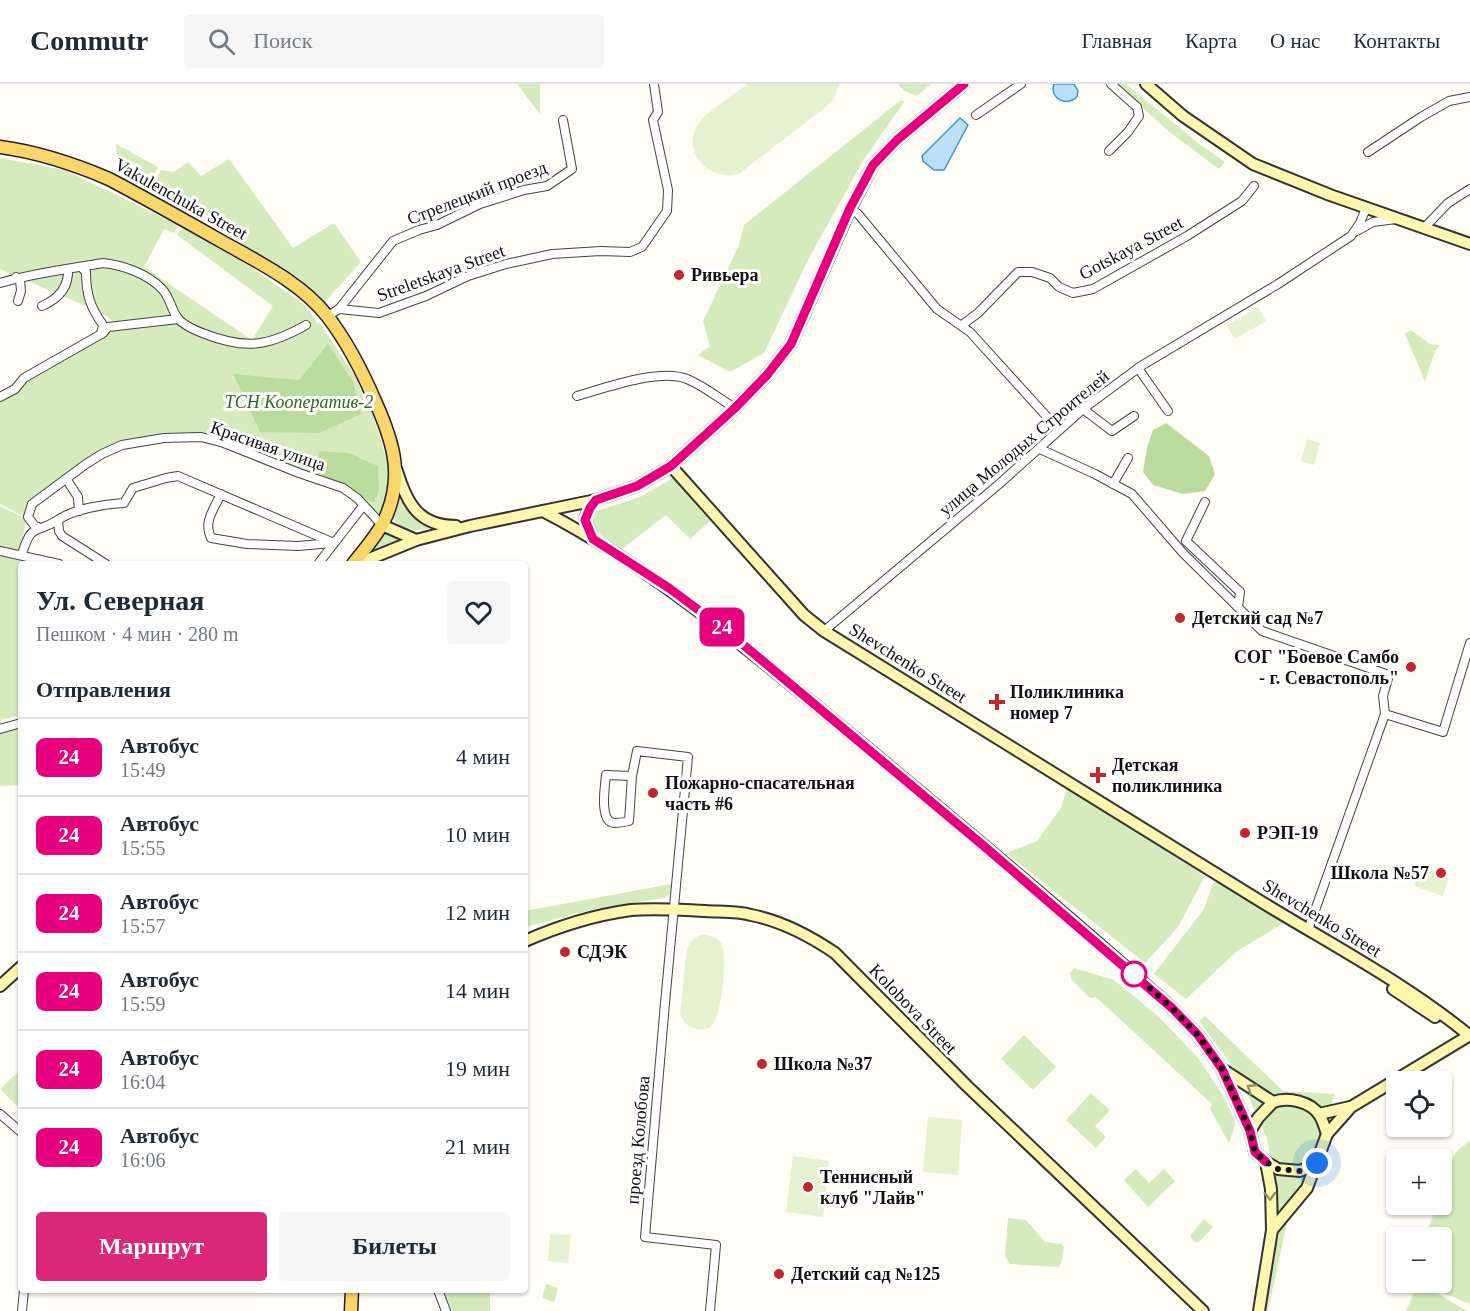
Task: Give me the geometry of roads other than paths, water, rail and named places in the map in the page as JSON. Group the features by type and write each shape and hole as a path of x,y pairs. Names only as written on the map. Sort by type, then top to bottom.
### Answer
{"main road":[{"path":"363,561 416,540 470,526 596,500 637,486 671,466 735,408 767,375 791,344 850,208 873,165 904,134 964,84"},
{"path":"1146,84 1183,116 1253,164 1366,208 1470,244"},
{"name":"Vakulenchuka Street","path":"0,147 43,155 109,179 285,279 320,316 330,323"},
{"path":"330,323 359,367 382,416 393,448 404,494 411,506 434,524 470,526"},
{"path":"330,323 378,415 390,450 391,479 382,525"},
{"name":"Shevchenko Street","path":"671,466 804,615 824,631 1308,930 1378,970 1470,1036"},
{"path":"357,561 382,525 392,501 396,468"},
{"path":"593,539 585,520 596,500"},
{"path":"566,507 593,539"},
{"path":"543,511 593,539 669,588 728,632 985,847 1172,1008 1198,1035 1222,1069 1250,1131 1255,1152 1266,1162 1278,1169 1300,1171 1317,1163"},
{"path":"382,525 416,540"},
{"name":"Kolobova Street","path":"528,940 591,918 632,910 675,909 750,914 804,934 835,953 967,1086 1203,1311"},
{"path":"0,986 18,970"},
{"path":"1272,1230 1307,1188 1327,1134 1351,1107 1470,1036"},
{"path":"1222,1069 1273,1102"},
{"path":"1250,1131 1258,1118 1273,1102 1284,1098 1301,1102 1319,1114 1327,1134"},
{"path":"1319,1114 1351,1107"},
{"path":"1259,1311 1272,1230 1266,1162"},
{"path":"351,1311 352,1293"}],"street":[{"name":"Streletskaya Street","path":"339,309 380,313 426,296 468,276 506,264 552,254 630,252 642,247 667,212 669,190 653,120 657,112 654,84"},
{"path":"976,115 1021,84"},
{"path":"1109,151 1128,132 1139,116 1137,107 1111,84"},
{"path":"1368,152 1449,101 1470,97"},
{"name":"Стрелецкий проезд","path":"339,309 393,241 437,225 480,204 524,190 547,186 572,169 563,120"},
{"name":"Gotskaya Street","path":"962,325 978,313 1018,272 1032,272 1050,278 1059,287 1072,292 1093,289 1242,201 1254,186"},
{"path":"1424,228 1448,204 1470,189"},
{"path":"850,208 858,214 937,309 962,325 1059,430"},
{"name":"улица Молодых Строителей","path":"824,631 1040,449 1083,409 1138,368 1278,284 1351,236 1366,208"},
{"path":"1351,236 1373,222 1396,219"},
{"path":"0,284 14,278 103,262 114,264 149,280 162,289 178,319 199,332 219,340 242,345 280,339 306,325"},
{"path":"81,267 86,272 86,290 91,307 103,325 100,335"},
{"path":"42,306 59,296 66,284 68,269"},
{"path":"14,278 20,280 21,285 18,301"},
{"path":"330,323 339,309"},
{"path":"0,397 15,389 24,378 100,335 108,327 178,319"},
{"path":"1138,368 1168,411"},
{"path":"577,396 657,377 686,378 735,408"},
{"path":"1083,409 1112,431 1134,416"},
{"name":"Красивая улица","path":"38,527 28,517 32,504 102,454 122,445 164,438 201,437 224,443 343,488 382,525"},
{"path":"1040,449 1132,494 1183,553 1262,631 1389,675 1383,696 1385,714 1308,930"},
{"path":"1113,484 1128,458"},
{"path":"22,554 27,536 38,527 50,525 64,516 96,506 124,503 133,488 178,476 334,543"},
{"path":"67,480 78,497 79,511"},
{"path":"221,494 208,521 207,529 211,538 298,546 334,543"},
{"path":"1205,502 1186,541 1240,592 1238,607"},
{"path":"320,561 363,506"},
{"path":"58,520 62,536 101,561"},
{"path":"0,551 48,561"},
{"path":"1385,714 1443,732 1470,643"},
{"path":"0,729 18,724"},
{"path":"632,776 606,775 604,813 607,820 613,823 629,821 632,776 637,751 688,757 675,909"},
{"name":"проезд Колобова","path":"675,909 664,1003 645,1237 716,1245 710,1311"},
{"path":"0,1114 18,1129"},
{"path":"22,1311 24,1293"},
{"path":"439,1293 446,1311"}],"water":[{"path":"1054,84 1074,84 1078,91 1077,97 1068,101 1060,100 1054,94"},
{"path":"960,118 968,125 944,170 934,170 923,161 922,156"}],"place":[{"name":"Ривьера","path":"679,275"},
{"name":"Детский сад №7","path":"1180,618"},
{"name":"СОГ \"Боевое Самбо - г. Севастополь\"","path":"1411,667"},
{"name":"Поликлиника номер 7","path":"997,702"},
{"name":"Детская поликлиника","path":"1098,775"},
{"name":"Пожарно-спасательная часть #6","path":"653,793"},
{"name":"РЭП-19","path":"1245,833"},
{"name":"Школа №57","path":"1441,873"},
{"name":"СДЭК","path":"565,952"},
{"name":"Школа №37","path":"762,1064"},
{"name":"Теннисный клуб \"Лайв\"","path":"808,1187"},
{"name":"Детский сад №125","path":"779,1274"}],"park label":[{"name":"ТСН Кооператив-2","path":"299,402"}]}
